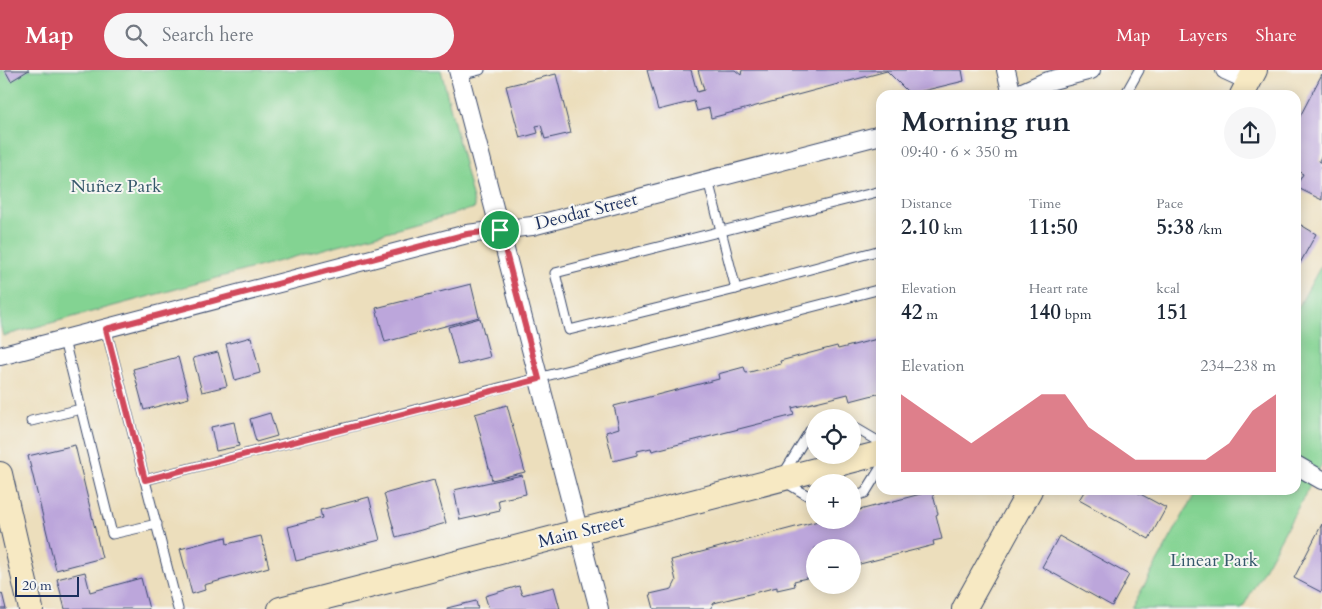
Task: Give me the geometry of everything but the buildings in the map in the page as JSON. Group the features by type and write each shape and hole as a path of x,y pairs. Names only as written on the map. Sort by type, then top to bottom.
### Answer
{"street":[{"path":"1006,70 1012,90"},
{"path":"1026,90 1045,82 1091,70"},
{"path":"1225,70 1249,82"},
{"path":"459,73 599,609"},
{"name":"Deodar Street","path":"0,356 467,234 532,226 876,136"},
{"name":"Main Street","path":"280,609 876,454"},
{"path":"1301,469 1322,480"},
{"path":"0,474 31,609"},
{"path":"964,609 1027,495"}],"lane":[{"path":"459,73 480,70"},
{"path":"1128,90 1139,70"},
{"path":"708,180 736,289"},
{"path":"876,192 555,273 569,330 736,289 876,251"},
{"path":"145,480 876,290"},
{"path":"106,329 178,609"},
{"path":"64,340 112,534 156,524"},
{"path":"31,421 81,409"},
{"path":"861,431 876,440"},
{"path":"806,437 780,480 806,495"},
{"path":"861,494 865,493 876,475"}],"green space":[{"name":"Nuñez Park","path":"0,70 441,70 475,208 3,336 0,324"},
{"name":"Linear Park","path":"1322,264 1322,464 1242,609 1131,609 1194,495 1301,495 1301,302"}],"route":[{"path":"500,230 539,379 145,480 106,329 467,234 500,230"}]}
